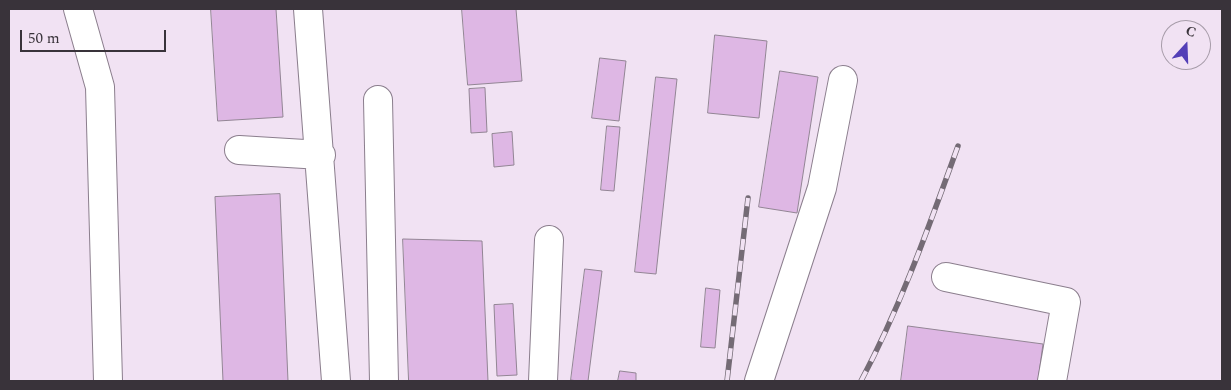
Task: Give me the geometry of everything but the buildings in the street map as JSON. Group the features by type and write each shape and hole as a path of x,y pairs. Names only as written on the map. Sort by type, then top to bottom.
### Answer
{"lane":[{"path":"78,9 100,87 108,381"},
{"path":"308,9 321,155 336,381"},
{"path":"759,381 822,188 843,80"},
{"path":"378,100 384,381"},
{"path":"238,150 321,155"},
{"path":"543,381 548,240"},
{"path":"946,277 1066,302 1052,381"}],"railway":[{"path":"861,381 902,295 958,146"},
{"path":"727,381 748,198"}]}
